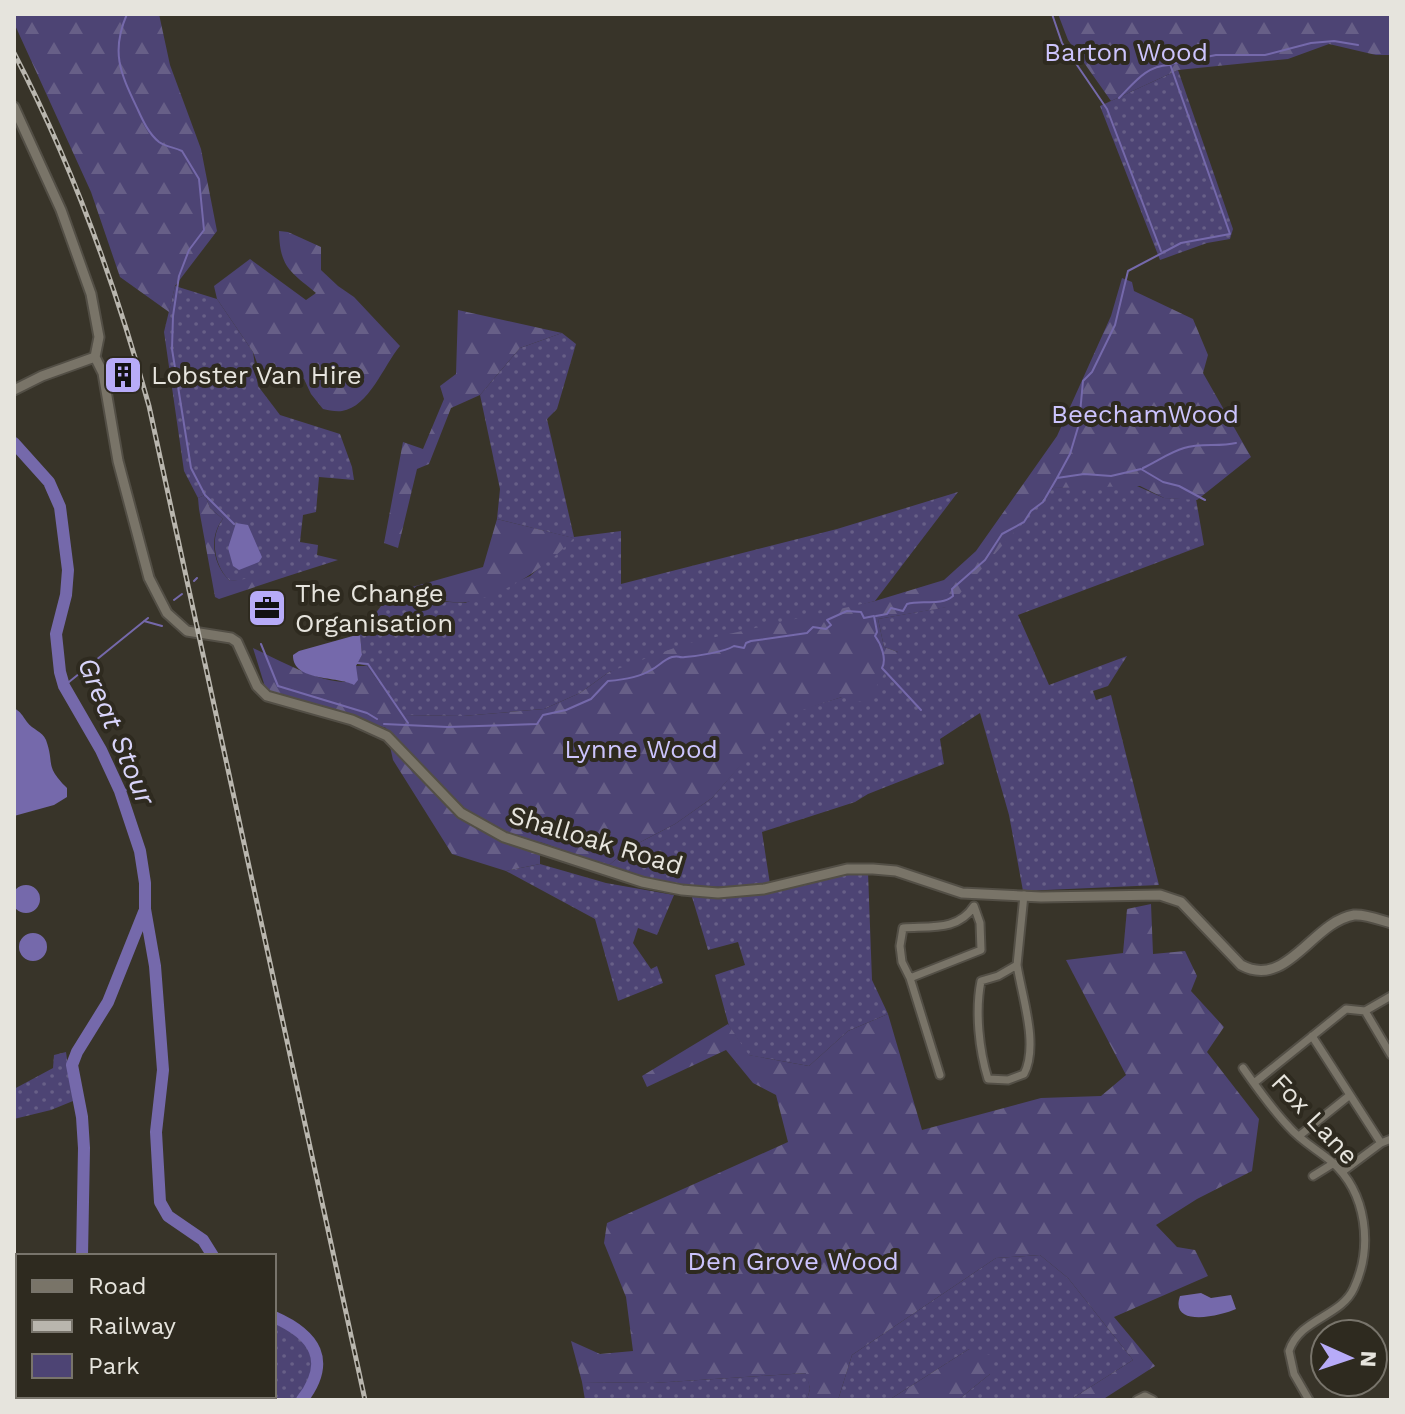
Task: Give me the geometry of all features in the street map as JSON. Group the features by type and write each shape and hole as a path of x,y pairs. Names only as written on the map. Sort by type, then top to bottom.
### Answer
{"highway":[{"path":"14,1393 16,1400"}],"street":[{"path":"14,107 61,210 84,271 99,337 95,357 42,376 14,390"},
{"name":"Shalloak Road","path":"95,357 103,373 118,461 149,578 167,613 187,631 231,638 237,642 257,686 267,696 372,728 402,750 461,813 504,837 642,882 682,890 718,893 764,889 854,869 896,871 962,893 1076,897 1148,894 1173,898 1181,902 1241,965 1253,972 1278,967 1339,921 1353,915 1391,923"},
{"path":"940,1075 910,978 902,962 900,946 903,928 952,925 966,918 980,893"},
{"path":"1017,965 981,981 979,1023 988,1079 1008,1080 1024,1074 1031,1061 1028,1021 1017,965 1024,895"},
{"path":"910,978 981,950 980,923 974,906"},
{"path":"1254,1083 1346,1009 1365,1011 1391,996"},
{"path":"1365,1011 1390,1051"},
{"path":"1312,1036 1381,1143"},
{"name":"Fox Lane","path":"1243,1068 1290,1129 1342,1172 1363,1216 1366,1236 1350,1301 1300,1331"},
{"path":"1299,1136 1350,1095"},
{"path":"1342,1172 1391,1139"},
{"path":"1313,1176 1334,1163"},
{"path":"1293,1325 1300,1331 1292,1341 1290,1363 1309,1400"},
{"path":"1137,1400 1145,1396 1153,1400"}],"green space":[{"path":"14,14 159,14 170,65 201,149 217,231 175,286 169,312 120,277 91,192 14,23"},
{"name":"Barton Wood","path":"1058,14 1391,14 1391,55 1376,55 1329,44 1288,59 1178,70 1111,101 1068,40"},
{"path":"1178,70 1233,229 1230,239 1207,243 1160,260 1100,106"},
{"path":"279,231 321,247 321,270 354,297 400,346 368,394 352,408 340,411 323,409 304,379 262,376 253,352 217,299 214,286 250,259 306,300 316,293 288,268"},
{"name":"Lynne Wood","path":"1122,278 1132,282 1134,291 1193,319 1208,355 1203,373 1251,457 1197,500 1164,498 1140,486 1053,488 948,607 878,619 884,647 898,652 866,703 842,697 784,716 712,798 675,824 629,848 608,866 540,842 540,864 506,871 452,854 393,760 386,728 266,690 253,648 299,670 337,681 348,682 356,666 367,666 403,715 463,716 544,709 580,693 609,672 685,644 875,601 944,580 976,551 1057,436 1111,316"},
{"path":"175,286 217,299 253,352 258,386 280,415 340,434 354,480 319,477 316,512 303,515 300,542 318,545 317,555 338,560 285,577 230,581 220,568 215,543 223,519 210,508 205,495 198,498 184,471 164,332"},
{"path":"458,310 562,333 520,348 480,395 451,408 429,464 417,469 398,548 384,543 403,442 423,449 444,399 440,386 456,374"},
{"path":"562,333 576,344 557,409 547,419 574,537 621,531 621,584 837,529 958,492 875,601 609,672 580,693 544,709 463,716 402,715 367,666 357,663 362,655 360,634 387,598 465,603 530,576 573,538 497,519 500,489 480,395 520,348"},
{"path":"1137,486 1164,498 1196,499 1204,545 1018,615 1049,685 1127,656 1108,686 1093,691 1096,700 1111,695 1159,885 1023,891 1009,815 980,713 940,739 944,764 855,802 762,832 770,884 727,887 669,883 608,866 629,848 675,824 712,798 783,715 842,697 898,652 884,647 878,619 946,607 1053,488"},
{"path":"205,495 210,508 223,519 215,534 214,551 224,575 230,581 285,577 219,599 215,597 199,509 198,498"},
{"path":"497,519 574,538 525,578 481,598 452,602 398,591 483,567"},
{"path":"540,864 606,883 674,895 657,935 638,928 633,943 651,969 657,966 663,983 618,1001 595,919 506,871"},
{"path":"868,872 872,980 888,1014 848,1031 809,1066 748,1055 729,1026 715,975 745,965 738,942 708,950 692,897 768,893 837,875"},
{"name":"Den Grove Wood","path":"1151,904 1153,954 1185,951 1197,976 1191,991 1224,1027 1207,1052 1259,1119 1252,1171 1197,1199 1156,1225 1177,1247 1195,1250 1208,1276 1114,1317 1155,1366 1102,1400 1070,1400 1133,1360 1068,1278 1040,1255 996,1258 852,1355 838,1400 807,1400 810,1389 806,1373 653,1383 582,1382 571,1341 600,1354 633,1351 626,1297 604,1243 607,1223 788,1142 776,1095 753,1083 726,1050 647,1087 642,1076 728,1024 749,1055 809,1066 848,1031 888,1014 922,1130 1041,1098 1101,1096 1126,1075 1066,960 1123,953 1127,909"},
{"path":"66,1052 73,1101 14,1119 14,1089 53,1068 54,1055"},
{"path":"1040,1255 1068,1278 1133,1360 1070,1400 958,1400 990,1374 969,1349 889,1400 838,1400 852,1355 996,1258"},
{"path":"276,1323 298,1336 312,1355 315,1366 308,1389 297,1400 79,1400 276,1398"},
{"path":"969,1349 990,1355 990,1374 958,1400 889,1400"},
{"path":"807,1373 810,1389 807,1400 585,1400 582,1382 653,1383"}],"shaded area":[{"path":"236,523 248,525 262,557 259,562 239,570 233,566 228,548"},
{"path":"360,634 362,655 356,666 358,680 354,685 308,674 295,664 293,655 299,651"},
{"path":"14,708 44,737 53,769 67,788 67,797 54,805 14,816"},
{"path":"26,885 36,889 40,899 36,909 26,913 16,909 12,899 16,889"},
{"path":"33,933 43,937 47,947 43,957 33,961 23,957 19,947 23,937"},
{"path":"1201,1293 1211,1298 1231,1295 1236,1309 1198,1317 1182,1313 1180,1296"}],"waterway":[{"path":"127,14 119,40 120,63 127,85 152,135 162,144 182,151 199,179 204,230 189,250 179,276 172,349 191,468 205,495 234,524"},
{"path":"1052,14 1062,43 1107,109 1161,251"},
{"path":"1057,478 1070,454 1079,424 1083,381 1092,372 1115,325 1128,271 1181,243 1230,234 1170,64 1216,55 1265,55 1311,43 1334,41 1358,45"},
{"path":"1119,98 1147,72 1169,65"},
{"name":"Great Stour","path":"14,443 49,482 60,507 68,570 66,595 56,634 60,672 64,686 101,750 120,791 140,851 145,909 155,966 163,1070 156,1132 160,1202 168,1216 203,1240 212,1254"},
{"path":"1143,468 1184,448 1236,443"},
{"path":"876,616 887,614 891,608 903,611 907,604 937,602 953,596 952,589 985,560 1002,534 1024,522 1031,511 1043,502 1057,478 1084,474 1111,476 1141,469 1205,500"},
{"path":"194,581 197,578"},
{"path":"174,600 182,594"},
{"path":"384,724 448,727 537,724 543,715 566,710 591,699 608,681 641,675 672,657 704,655 734,646 744,648 751,641 807,633 813,627 826,629 831,625 827,620 847,611 861,612 864,618 874,616 875,636 884,656 882,668 921,710"},
{"path":"64,686 148,618"},
{"path":"144,621 162,626"},
{"path":"261,644 278,686 367,713 377,719"},
{"path":"357,663 368,664 408,723"},
{"path":"120,791 130,789"},
{"name":"Great Stour","path":"82,1254 84,1148 82,1117 72,1065 108,1002 144,912"},
{"name":"Great Stour","path":"276,1318 300,1332 315,1351 316,1373 302,1400"}],"railway":[{"path":"14,53 55,139 91,226 149,406 365,1400"}],"place":[{"name":"Lobster Van Hire","path":"123,375"},
{"name":"The Change Organisation","path":"267,608"}],"park label":[{"name":"BeechamWood","path":"1145,414"}]}
